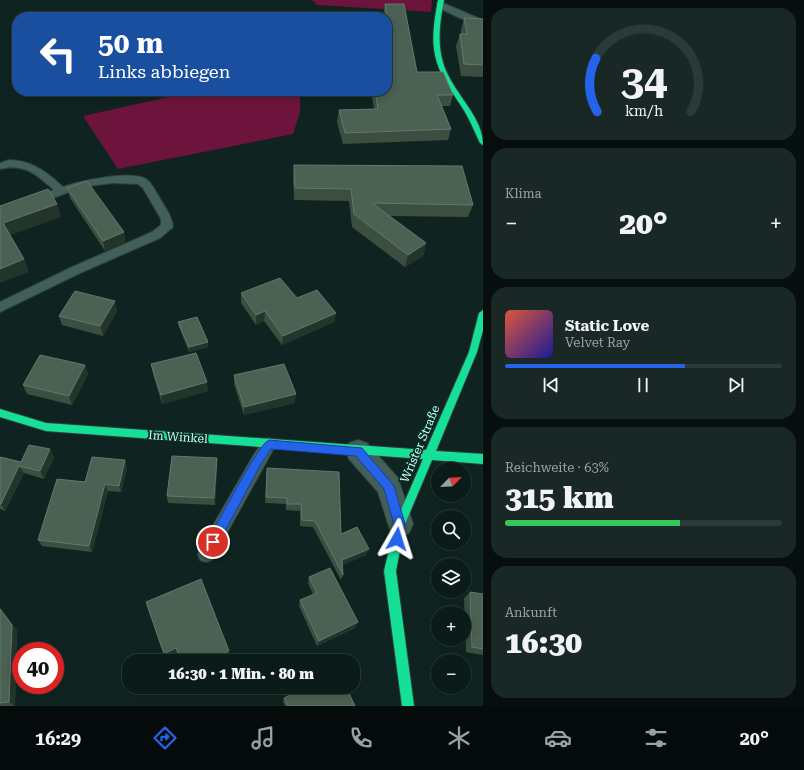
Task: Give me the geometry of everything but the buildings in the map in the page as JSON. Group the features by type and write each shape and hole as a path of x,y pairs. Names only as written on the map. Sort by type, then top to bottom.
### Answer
{"street":[{"path":"441,3 436,35 438,56 447,79 468,112 483,142"},
{"name":"Wrister Straße","path":"408,706 390,571 400,524 473,352 483,313"},
{"name":"Im Winkel","path":"0,413 46,427 483,459"},
{"path":"358,451 389,486 400,524"}],"lane":[{"path":"441,3 463,16 483,23"},
{"path":"0,166 4,164 19,163 29,166 46,177 61,191"},
{"path":"0,307 74,271 156,235 167,228 167,219 147,186 141,181 112,180 81,184 27,204"},
{"path":"206,554 269,444"}],"shaded area":[{"path":"312,0 432,0 431,12 317,5"},
{"path":"173,96 300,96 300,112 293,134 118,169 83,116"}],"traffic: fast":[{"path":"441,0 436,43 441,67 453,90 470,116 483,143"},
{"path":"408,706 390,571 400,524 473,352 483,313"},
{"path":"0,413 46,427 483,459"}],"route":[{"path":"213,542 269,444 358,451 389,486 400,524 397,539"}]}
